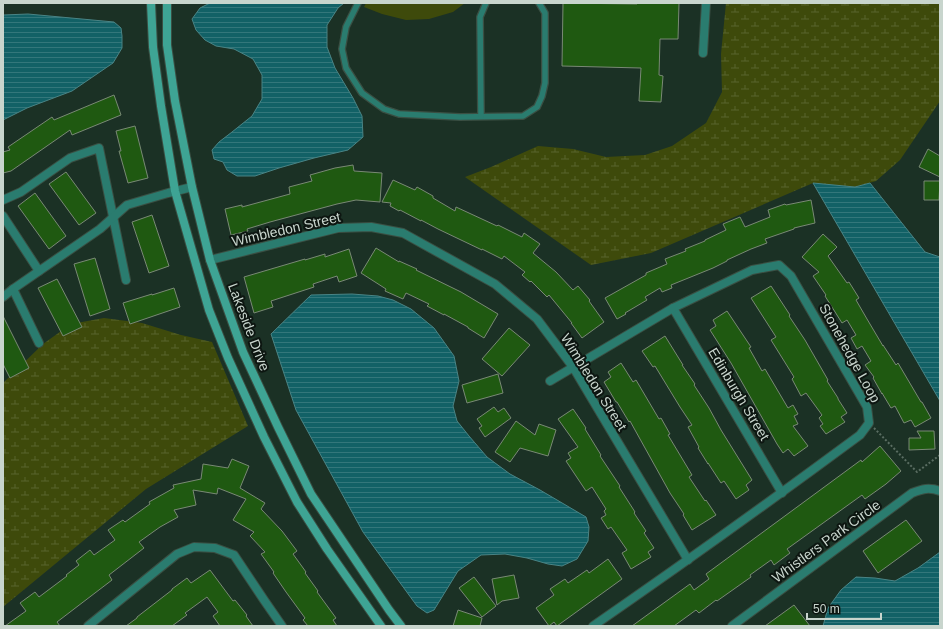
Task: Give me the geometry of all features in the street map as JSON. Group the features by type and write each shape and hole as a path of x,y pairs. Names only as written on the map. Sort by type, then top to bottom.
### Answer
{"street":[{"path":"151,3 153,47 175,191 209,310 228,358 264,437 301,509 381,626"},
{"name":"Lakeside Drive","path":"167,3 167,45 175,101 192,187 210,260 243,352 311,494 401,626"},
{"path":"703,53 706,3"},
{"path":"3,200 21,192 70,158 99,148 126,280"},
{"path":"3,297 100,229 127,206 192,187"},
{"path":"3,216 39,272"},
{"name":"Wimbledon Street","path":"210,260 338,228 371,227 403,234 495,284 537,319 573,368 688,560"},
{"name":"Stonehedge Loop","path":"550,381 673,308 752,270 779,265 792,276 867,407 869,423 860,435 782,493 593,626"},
{"path":"13,289 39,343"},
{"name":"Edinburgh Street","path":"673,308 782,493"},
{"name":"Whistlers Park Circle","path":"732,626 912,494 927,488 940,491"},
{"path":"88,626 177,554 194,547 215,548 234,555 282,626"}],"lane":[{"path":"358,3 346,27 342,49 346,68 362,93 384,109 399,114 460,117 523,116 537,107 542,96 545,83 545,13 539,3"},
{"path":"481,116 480,17 486,3"}],"path":[{"path":"869,423 917,472 940,456"}],"green space":[{"path":"366,3 465,3 453,12 429,19 406,20 382,14 364,7"},
{"path":"726,3 940,3 940,101 900,160 876,181 855,187 813,183 651,253 591,265 465,177 538,146 573,149 606,157 645,155 672,146 706,123 722,92 721,54"},
{"path":"104,318 142,323 181,335 212,342 248,426 146,489 3,607 3,383 43,344 71,324"}],"water":[{"path":"210,3 344,3 338,8 327,25 327,47 335,68 362,116 363,137 348,150 314,158 255,176 237,176 227,170 223,162 214,159 212,150 219,142 252,116 262,99 262,75 253,59 234,49 216,46 205,40 196,30 192,19 200,8"},
{"path":"28,14 114,22 121,28 122,48 113,63 72,91 27,108 3,120 3,15"},
{"path":"813,183 855,187 870,183 925,252 940,257 940,401"},
{"path":"352,294 378,296 393,300 411,309 434,328 454,356 459,381 453,406 457,421 469,436 487,457 510,474 586,517 589,527 588,541 577,559 562,566 505,554 481,555 458,571 434,610 427,613 417,606 363,532 296,410 271,334 311,295"},
{"path":"940,552 940,626 823,626 828,608 841,590 856,577 895,581 918,568"}],"building":[{"path":"563,3 679,3 678,39 660,39 659,75 663,76 661,102 639,101 641,68 562,66"},
{"path":"114,95 121,115 72,135 70,130 11,171 3,173 3,152 10,150 8,147 52,117 54,120"},
{"path":"135,126 148,178 128,183 119,151 121,151 116,131"},
{"path":"928,149 940,156 940,177 919,167"},
{"path":"353,165 354,171 382,173 380,202 356,200 337,204 270,222 247,229 248,231 231,235 225,209 242,205 242,207 290,194 289,187 312,181 310,175"},
{"path":"66,172 96,213 79,225 49,184"},
{"path":"393,180 415,190 417,187 455,211 456,207 522,237 524,233 540,244 533,253 556,272 573,290 578,286 590,300 589,301 604,322 582,338 549,295 547,297 531,281 530,282 522,275 525,272 504,256 502,259 400,210 399,211 390,206 391,203 382,202"},
{"path":"924,181 940,181 939,200 924,200"},
{"path":"35,193 66,236 49,249 18,206"},
{"path":"811,200 815,223 794,228 765,239 767,243 727,260 713,268 671,285 672,288 662,292 660,288 645,297 647,300 617,319 605,298 646,275 646,273 667,264 665,259 686,251 685,249 726,230 723,224 740,217 745,227 770,217 768,210 785,204"},
{"path":"152,215 169,266 149,273 132,222"},
{"path":"823,234 837,247 828,256 847,283 849,282 859,298 856,300 883,346 896,365 898,363 931,418 915,427 911,420 904,423 895,406 891,408 873,378 874,377 865,365 871,361 862,346 857,349 851,338 856,335 847,320 842,323 813,276 819,272 802,257"},
{"path":"376,248 399,262 417,269 416,270 461,292 498,314 484,338 468,327 427,306 429,304 406,293 403,299 385,291 386,289 361,273"},
{"path":"349,249 357,276 339,282 337,276 313,284 314,287 271,301 273,307 254,313 244,277 305,259 325,254 325,257"},
{"path":"95,258 110,309 90,316 74,264"},
{"path":"57,279 82,327 63,336 38,288"},
{"path":"771,286 805,340 828,380 827,381 847,413 841,417 845,422 826,434 820,426 823,424 819,418 822,415 806,393 801,396 792,379 794,377 771,340 776,337 751,298"},
{"path":"174,288 180,307 130,324 123,303"},
{"path":"727,311 751,347 749,348 762,371 765,369 788,408 793,405 798,414 794,416 798,424 793,426 808,446 794,456 788,449 783,453 777,444 731,363 710,330 716,326 713,320"},
{"path":"3,316 29,368 10,378 3,364"},
{"path":"509,328 530,345 502,376 482,359"},
{"path":"665,336 752,480 746,485 749,490 736,499 724,481 721,483 708,464 688,427 692,425 655,366 653,367 642,351"},
{"path":"621,363 633,382 636,380 659,419 661,418 670,434 668,435 692,475 689,477 716,515 692,530 630,421 629,422 604,382 611,377 608,372"},
{"path":"498,374 503,393 467,403 462,385"},
{"path":"494,407 498,412 504,408 511,418 485,437 479,428 482,426 477,419"},
{"path":"573,409 586,428 585,429 601,455 600,456 620,486 619,487 635,512 634,513 646,531 644,533 654,548 648,552 651,557 631,569 622,553 627,550 611,527 608,529 601,518 606,515 604,511 606,509 592,487 586,491 566,461 571,458 568,453 578,447 558,419"},
{"path":"516,421 535,435 539,424 556,430 548,456 520,448 510,462 495,452"},
{"path":"917,431 934,431 935,449 909,450 909,438 921,438"},
{"path":"880,446 901,471 886,484 865,499 862,495 787,549 790,553 774,565 771,560 750,575 751,577 699,613 696,610 674,626 632,626 690,584 694,590 709,579 706,574 861,460 862,462"},
{"path":"232,459 249,466 240,488 265,503 261,509 282,531 297,551 293,554 318,591 317,592 336,618 333,620 337,626 308,626 303,620 305,618 261,554 265,552 250,536 254,532 233,520 246,499 218,488 217,494 193,490 196,505 174,510 178,517 160,527 139,542 144,548 109,575 112,580 57,622 60,626 5,626 26,611 20,603 35,592 39,597 79,565 76,561 90,550 94,555 115,540 108,530 123,520 125,522 150,504 149,502 174,488 173,485 201,479 203,464 228,468"},
{"path":"906,520 922,541 878,573 863,551"},
{"path":"608,559 622,579 557,626 554,622 549,626 536,608 554,595 550,589 565,579 568,583 587,570 589,573"},
{"path":"210,570 233,601 235,600 247,615 246,616 253,626 220,626 213,616 218,612 207,597 185,613 187,615 172,626 126,626 187,578 191,583"},
{"path":"514,575 519,598 502,601 497,605 492,579"},
{"path":"474,577 496,606 482,617 459,588"},
{"path":"794,605 810,626 765,626"},
{"path":"458,610 482,618 480,626 453,626"}]}
